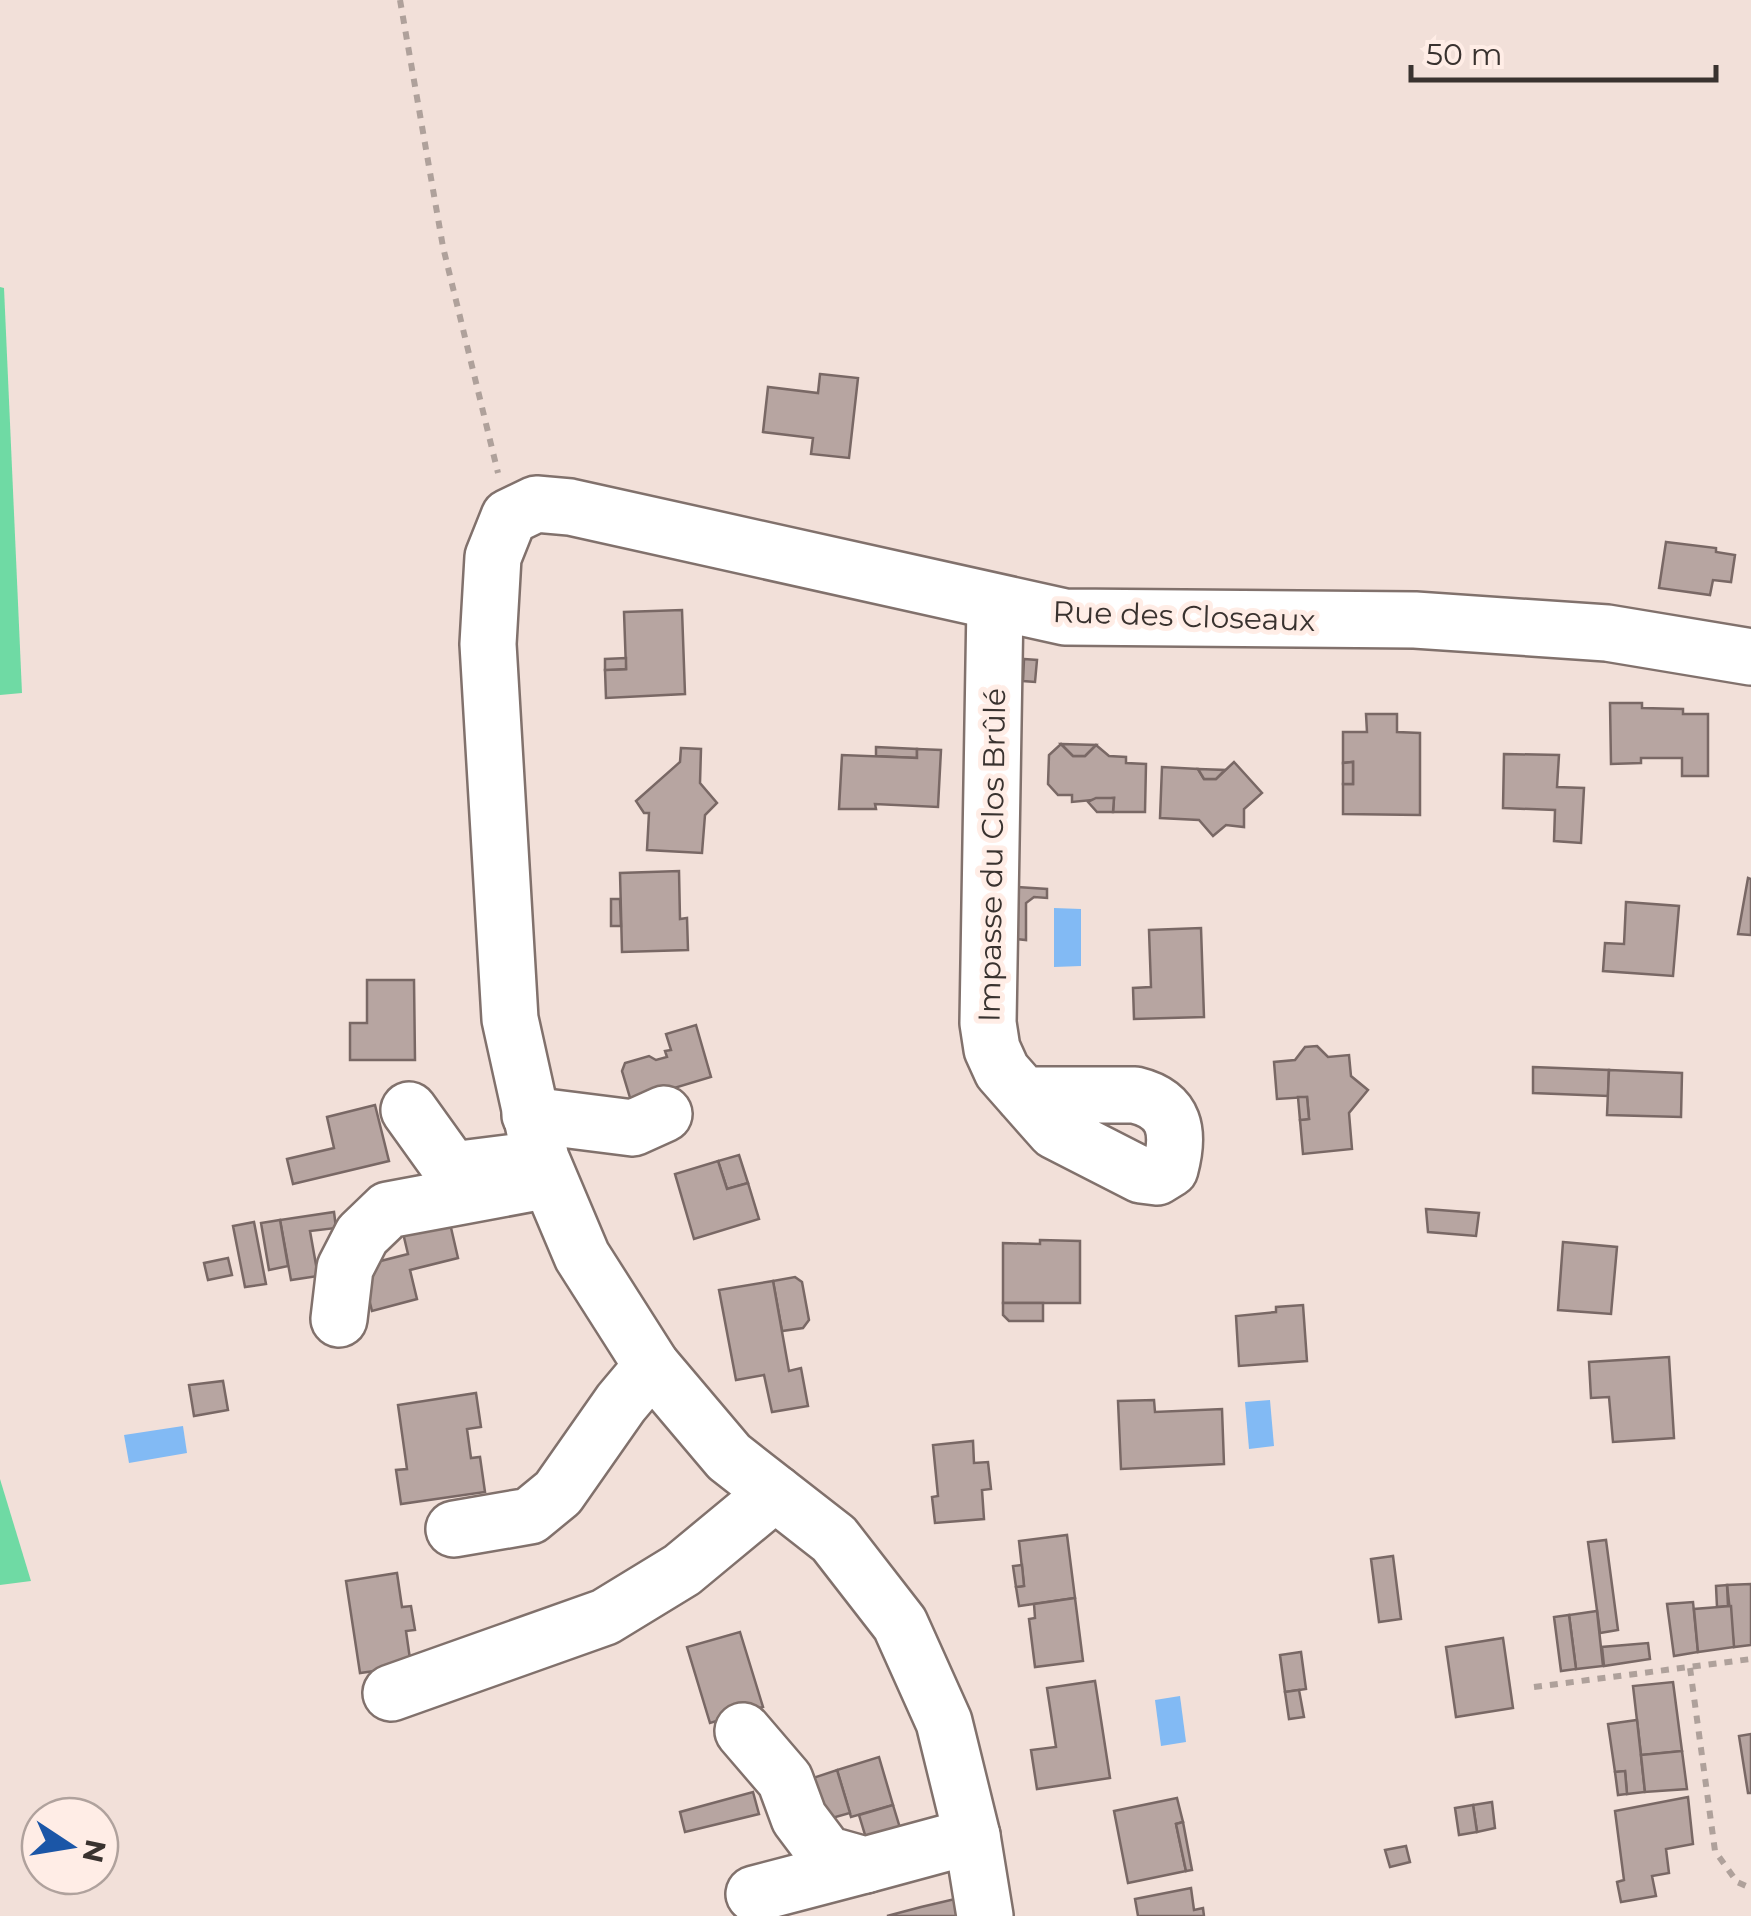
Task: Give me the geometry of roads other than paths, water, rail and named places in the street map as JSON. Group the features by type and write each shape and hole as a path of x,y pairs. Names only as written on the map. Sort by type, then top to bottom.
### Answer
{"street":[{"name":"Rue des Closeaux","path":"540,1152 510,1019 488,644 492,557 509,516 536,504 570,507 1065,617 1415,620 1607,633 1751,658"},
{"name":"Impasse du Clos Brûlé","path":"995,604 988,1023 992,1049 1002,1071 1023,1095"},
{"path":"409,1110 452,1170 633,1128 664,1114"},
{"path":"339,1319 345,1268 362,1235 388,1210 540,1152"},
{"path":"540,1152 582,1256 652,1366 729,1457 834,1539 900,1624 944,1722 972,1836 984,1916"},
{"path":"454,1529 530,1516 558,1493 652,1366"},
{"path":"392,1693 605,1616 682,1570 775,1492"},
{"path":"742,1732 784,1780 799,1818 826,1854 865,1866"},
{"path":"754,1894 972,1836"}],"water":[{"path":"1054,908 1081,909 1081,966 1054,967"},
{"path":"1270,1400 1274,1446 1249,1449 1245,1402"},
{"path":"183,1426 187,1453 129,1463 124,1435"},
{"path":"1180,1696 1186,1742 1161,1746 1155,1700"}]}
